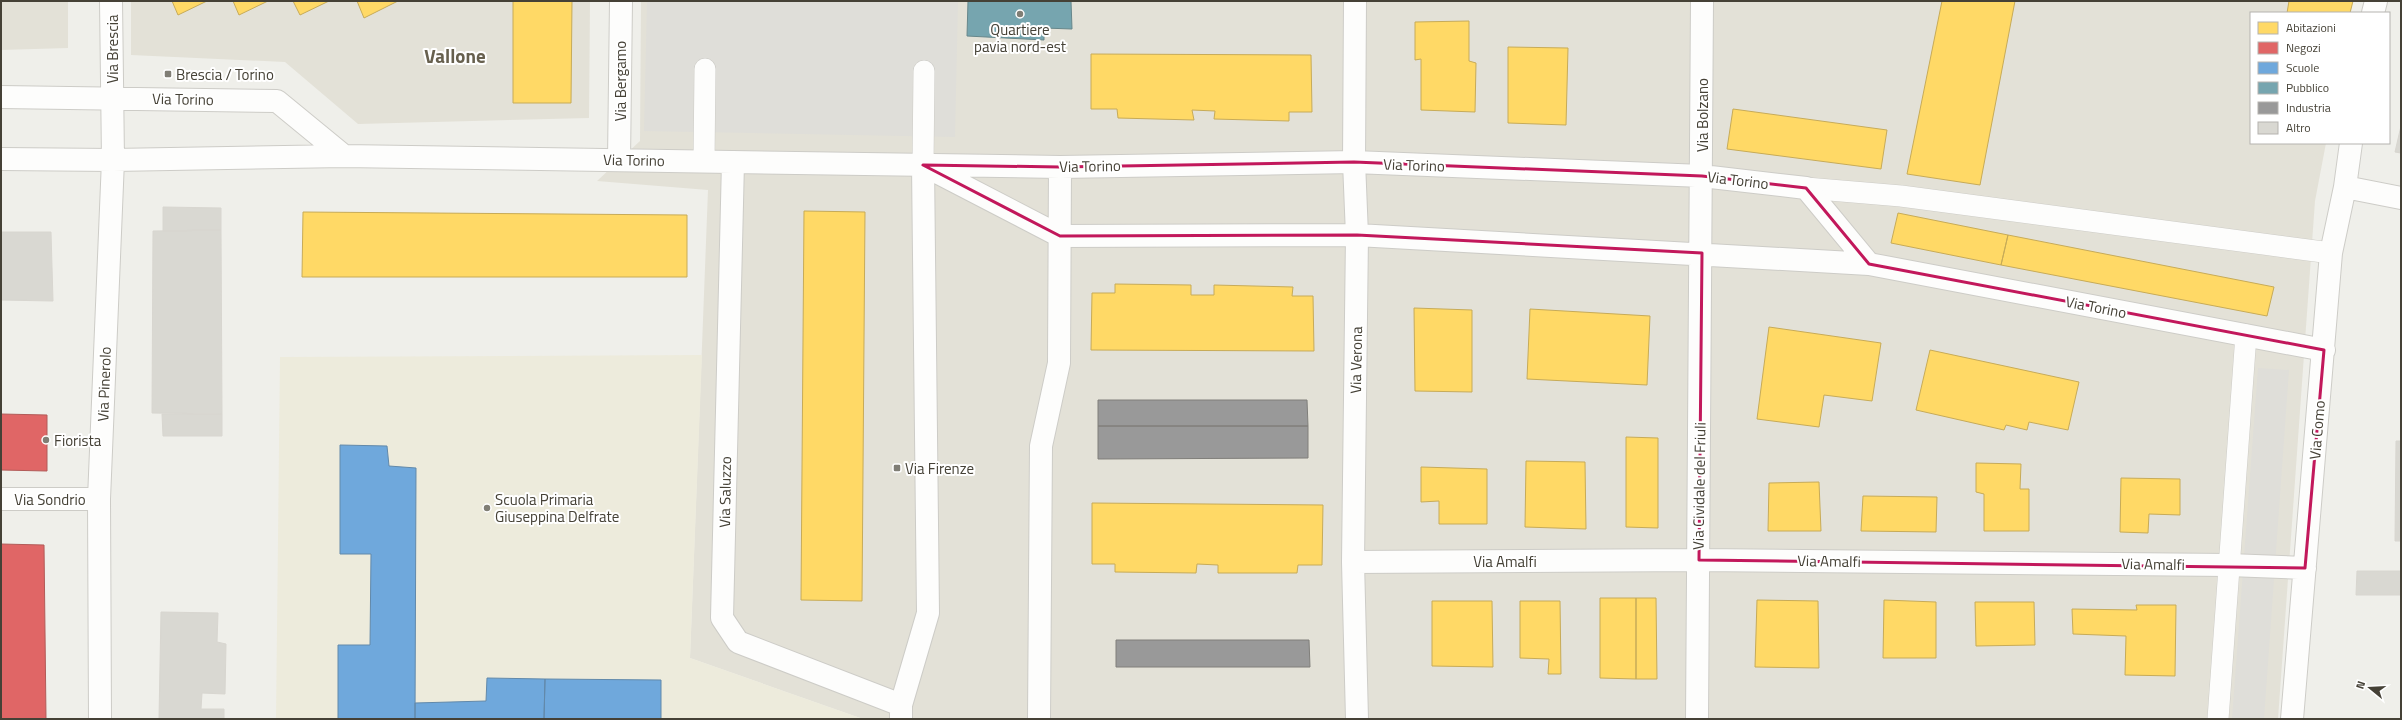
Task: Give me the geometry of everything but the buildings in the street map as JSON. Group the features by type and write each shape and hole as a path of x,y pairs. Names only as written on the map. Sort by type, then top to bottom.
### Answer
{"street":[{"name":"Via Brescia","path":"111,1 112,97"},
{"name":"Via Bergamo","path":"620,160 621,1"},
{"name":"Via Verona","path":"1355,1 1354,162 1357,235 1353,562 1357,719"},
{"name":"Via Bolzano","path":"1702,1 1702,253"},
{"path":"2373,12 2376,1"},
{"name":"Via Torino","path":"1,97 112,97 277,101 344,156"},
{"name":"Via Pinerolo","path":"100,719 99,499 113,160 112,97"},
{"name":"Via Como","path":"2292,719 2331,253 2345,187 2351,144"},
{"name":"Via Torino","path":"1,159 113,160 344,156 1060,167 1354,162 1702,176 1806,188"},
{"name":"Via Saluzzo","path":"733,162 722,618 738,642 901,712"},
{"name":"Via Torino","path":"923,165 1060,236 1357,235 1702,253 1869,264 2324,350"},
{"path":"901,712 928,613 923,165"},
{"path":"1039,719 1042,446 1059,364 1060,167"},
{"path":"2345,187 2401,198"},
{"path":"1806,188 1869,264"},
{"name":"Via Cividale del Friuli","path":"1697,719 1702,253"},
{"name":"Via Sondrio","path":"1,499 99,499"},
{"name":"Via Amalfi","path":"1353,562 1699,560 2229,565 2305,568"}],"lane":[{"path":"704,161 705,69"},
{"path":"923,165 924,71"},
{"path":"1806,188 1901,196 2331,253"},
{"path":"2218,719 2246,335"}],"highlighted area":[{"path":"1354,162 1702,176 1806,188 1869,264 2324,350 2305,568 1699,560 1702,253 1357,235 1060,236 923,165 1060,167"}],"shaded area":[{"path":"1,1 68,1 68,48 1,50"},
{"path":"131,1 590,1 589,118 358,124 285,62 131,55"},
{"path":"641,1 2353,1 2350,12 2250,12 2250,144 2326,144 2315,201 2278,719 863,719 690,658 708,190 597,181 640,141"},
{"path":"647,1 958,1 955,137 644,131"},
{"name":"Scuola Primaria Giuseppina Delfrate","path":"702,355 690,658 863,719 276,719 280,357"},
{"path":"2258,368 2289,370 2264,719 2232,719"}],"place":[{"name":"Quartiere pavia nord-est","path":"1020,14"},
{"name":"Brescia / Torino","path":"168,74"},
{"name":"Fiorista","path":"46,440"},
{"name":"Via Firenze","path":"897,468"},
{"name":"Scuola Primaria Giuseppina Delfrate","path":"487,508"}],"district":[{"name":"Vallone","path":"455,55"}]}
